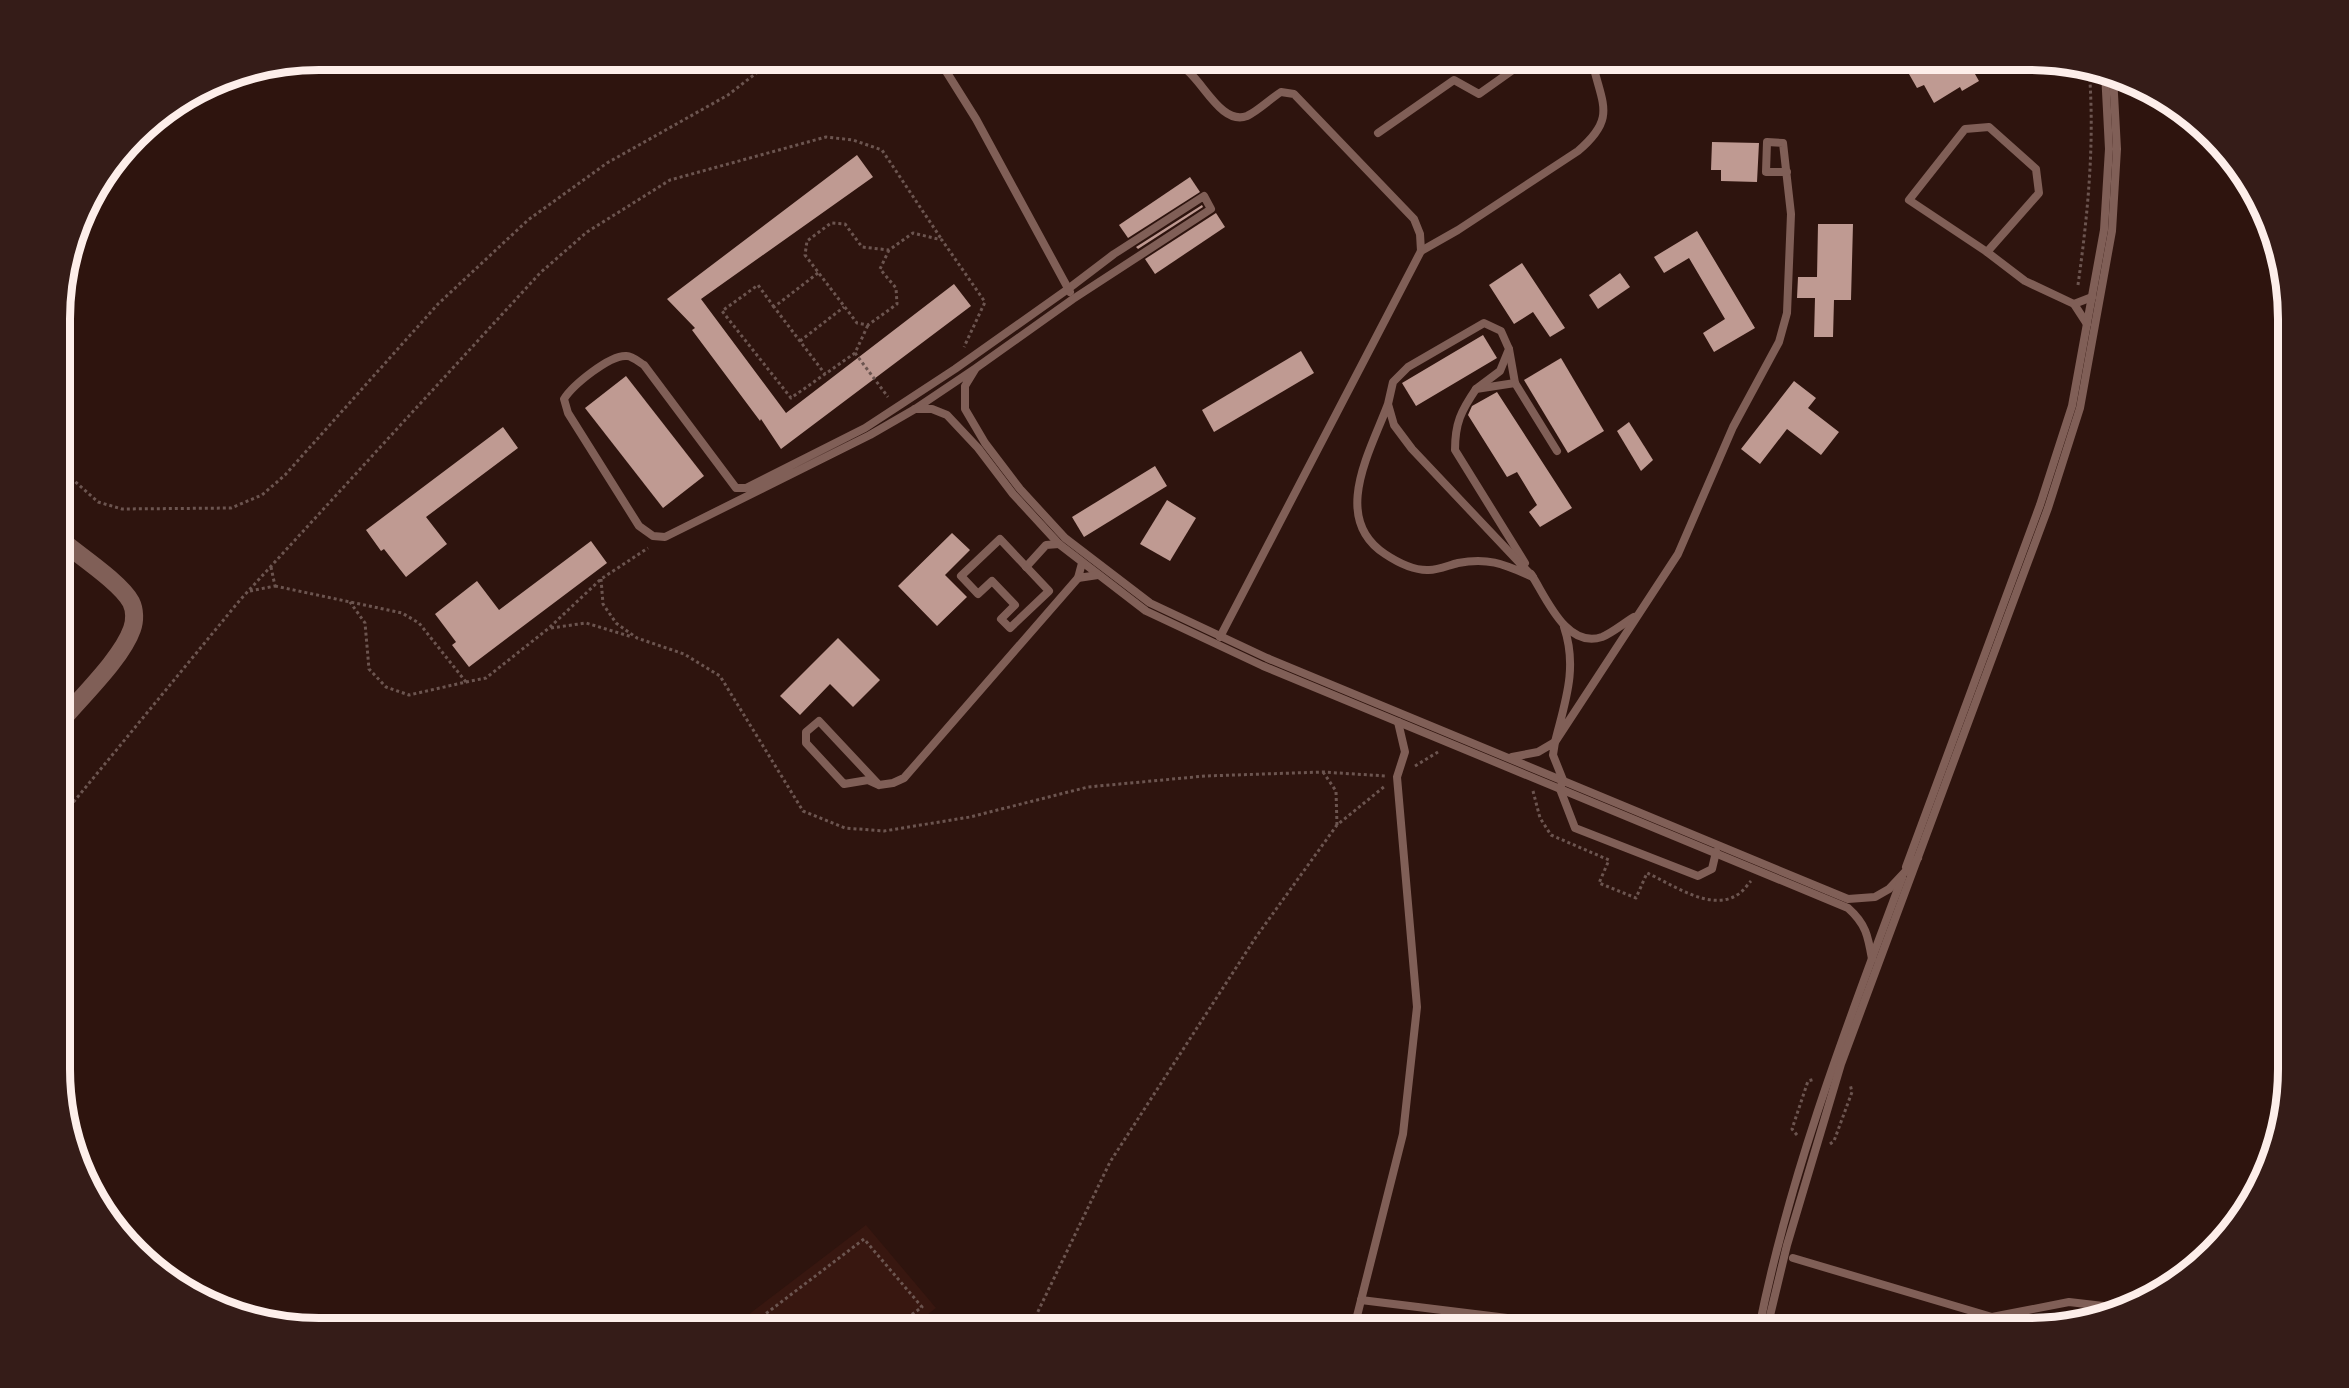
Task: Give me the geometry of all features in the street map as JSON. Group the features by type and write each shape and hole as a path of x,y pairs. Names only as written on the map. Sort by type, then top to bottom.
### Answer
{"street":[{"path":"70,548 117,587 130,601 134,612 132,628 118,653 70,710"}],"lane":[{"path":"945,70 976,119 1073,299"},
{"path":"1186,70 1225,112 1236,118 1248,116 1281,92 1294,94 1414,219 1420,234 1421,251 1220,637"},
{"path":"1378,133 1454,80 1479,94 1513,70"},
{"path":"1421,251 1488,210 1578,151 1595,137 1604,109 1594,70"},
{"path":"1761,1318 1778,1247 1834,1062 2040,505 2072,406 2104,230 2109,149 2105,83"},
{"path":"1769,1318 1787,1245 1841,1064 2048,508 2080,408 2112,231 2117,149 2114,85"},
{"path":"1987,252 2039,193 2036,169 1989,127 1965,129 1909,200 1987,252 2025,281 2074,304 2087,324"},
{"path":"1508,758 1538,752 1555,742 1678,554 1733,427 1779,342 1787,313 1791,214 1783,143 1767,142 1766,172 1786,172"},
{"path":"1204,196 1211,209 1073,299 915,410 870,435 665,537 653,536 639,526 568,413 564,399 570,389 615,357 629,355 644,365 736,488 746,488 865,428 955,369 1068,290 1114,254 1204,196"},
{"path":"2074,304 2092,297"},
{"path":"1533,577 1493,560 1462,562 1427,571 1401,564 1366,538 1357,515 1357,487 1388,404 1393,382 1408,367 1484,323 1501,331 1509,349 1515,383 1557,451"},
{"path":"1509,349 1500,371 1476,389 1461,412 1455,431 1455,450 1564,627 1570,645 1571,679 1553,755 1563,780 1560,789 1575,828 1698,876 1712,869 1717,854 1710,841"},
{"path":"976,368 965,386 965,409 985,443 1020,489 1065,538 1150,603 1220,637 1848,898 1875,897 1889,889 1918,858"},
{"path":"1476,389 1515,383"},
{"path":"1388,404 1394,425 1412,449 1533,577"},
{"path":"915,410 933,409 947,415 978,448 1013,494 1059,544 1146,611 1203,639 1398,722 1848,908 1860,918 1868,936 1876,972"},
{"path":"1026,567 1046,545 1047,531"},
{"path":"1000,540 1026,567 1049,591 1010,628 1001,619 1015,605 1000,589 992,581 978,594 961,576 1000,540"},
{"path":"1046,545 1059,544"},
{"path":"879,785 819,721 806,732 806,743 844,784 868,780 879,785 893,783 904,778 1078,578 1082,563"},
{"path":"1078,578 1098,575"},
{"path":"1564,627 1582,638 1601,637 1638,615"},
{"path":"1356,1318 1403,1134 1417,1007 1397,777 1405,752 1398,722"},
{"path":"1787,1245 1793,1258 1992,1317 2068,1302 2103,1306"},
{"path":"1781,1270 1793,1258"},
{"path":"1361,1300 1507,1318"}],"path":[{"path":"70,477 98,502 122,510 231,508 262,495 285,475 438,304 528,220 607,163 728,95 760,70"},
{"path":"2078,285 2087,222 2091,153 2089,78"},
{"path":"70,806 249,591 540,273 587,232 670,180 826,137 853,140 882,150 985,302 955,369"},
{"path":"868,325 857,323 805,255 807,240 831,223 845,224 862,247 890,250"},
{"path":"825,374 758,285 722,311 792,398 855,353 868,325 897,304 896,288 880,269 890,250 913,233 942,240"},
{"path":"774,307 818,273"},
{"path":"800,341 844,306"},
{"path":"855,353 896,408"},
{"path":"350,602 365,623 369,669 386,687 409,695 486,678 549,628 601,579 665,537"},
{"path":"271,567 275,586"},
{"path":"601,579 603,604 616,623 637,638"},
{"path":"249,591 275,586 402,613 419,623 466,682"},
{"path":"549,628 586,623 684,654 720,676 803,811 845,828 884,831 970,817 1088,787 1205,776 1323,772 1397,777"},
{"path":"1035,1318 1110,1162 1256,937 1337,825 1397,777 1452,744"},
{"path":"1323,772 1336,791 1337,825"},
{"path":"1531,783 1540,818 1551,835 1609,860 1599,883 1636,898 1647,873 1704,899 1721,901 1738,895 1753,879"},
{"path":"1799,1138 1792,1129 1808,1081 1818,1077"},
{"path":"760,1318 864,1239 922,1307 907,1318"}],"shaded area":[{"path":"866,1225 936,1308 923,1318 744,1318"}],"building":[{"path":"1973,70 1979,81 1962,91 1960,87 1934,103 1924,85 1917,88 1909,74 1916,71"},
{"path":"1712,142 1759,143 1757,182 1721,181 1721,170 1711,170"},
{"path":"857,155 873,177 701,299 786,413 954,284 971,306 781,449 761,419 760,421 692,330 695,328 667,299"},
{"path":"1190,177 1200,192 1128,238 1119,225"},
{"path":"1202,205 1203,207 1138,249 1136,247"},
{"path":"1216,213 1225,227 1155,274 1145,259"},
{"path":"1818,224 1853,224 1851,300 1834,300 1833,337 1814,337 1815,298 1797,298 1798,277 1817,277"},
{"path":"1697,231 1755,328 1714,352 1703,333 1725,319 1689,258 1664,273 1654,257"},
{"path":"1522,263 1565,328 1550,337 1533,312 1514,324 1489,285"},
{"path":"1620,273 1630,287 1598,309 1589,295"},
{"path":"1483,335 1497,358 1416,406 1402,383"},
{"path":"1301,351 1314,373 1214,432 1202,410"},
{"path":"1561,358 1604,431 1568,453 1524,380"},
{"path":"626,376 704,476 663,508 585,408"},
{"path":"1794,381 1816,398 1808,408 1839,432 1821,455 1787,429 1760,464 1741,449"},
{"path":"1497,392 1572,508 1540,527 1529,512 1537,505 1517,472 1507,477 1468,415 1472,406"},
{"path":"1629,422 1653,460 1641,471 1617,431"},
{"path":"503,427 518,448 426,517 447,544 406,577 384,549 381,551 366,530"},
{"path":"1155,466 1167,486 1084,537 1072,517"},
{"path":"1167,500 1196,518 1170,561 1140,544"},
{"path":"952,533 970,550 945,575 967,597 937,626 898,586"},
{"path":"591,541 607,563 469,667 452,645 456,642 435,614 477,581 499,610"},
{"path":"838,638 880,680 853,707 830,684 800,715 780,696"}]}
